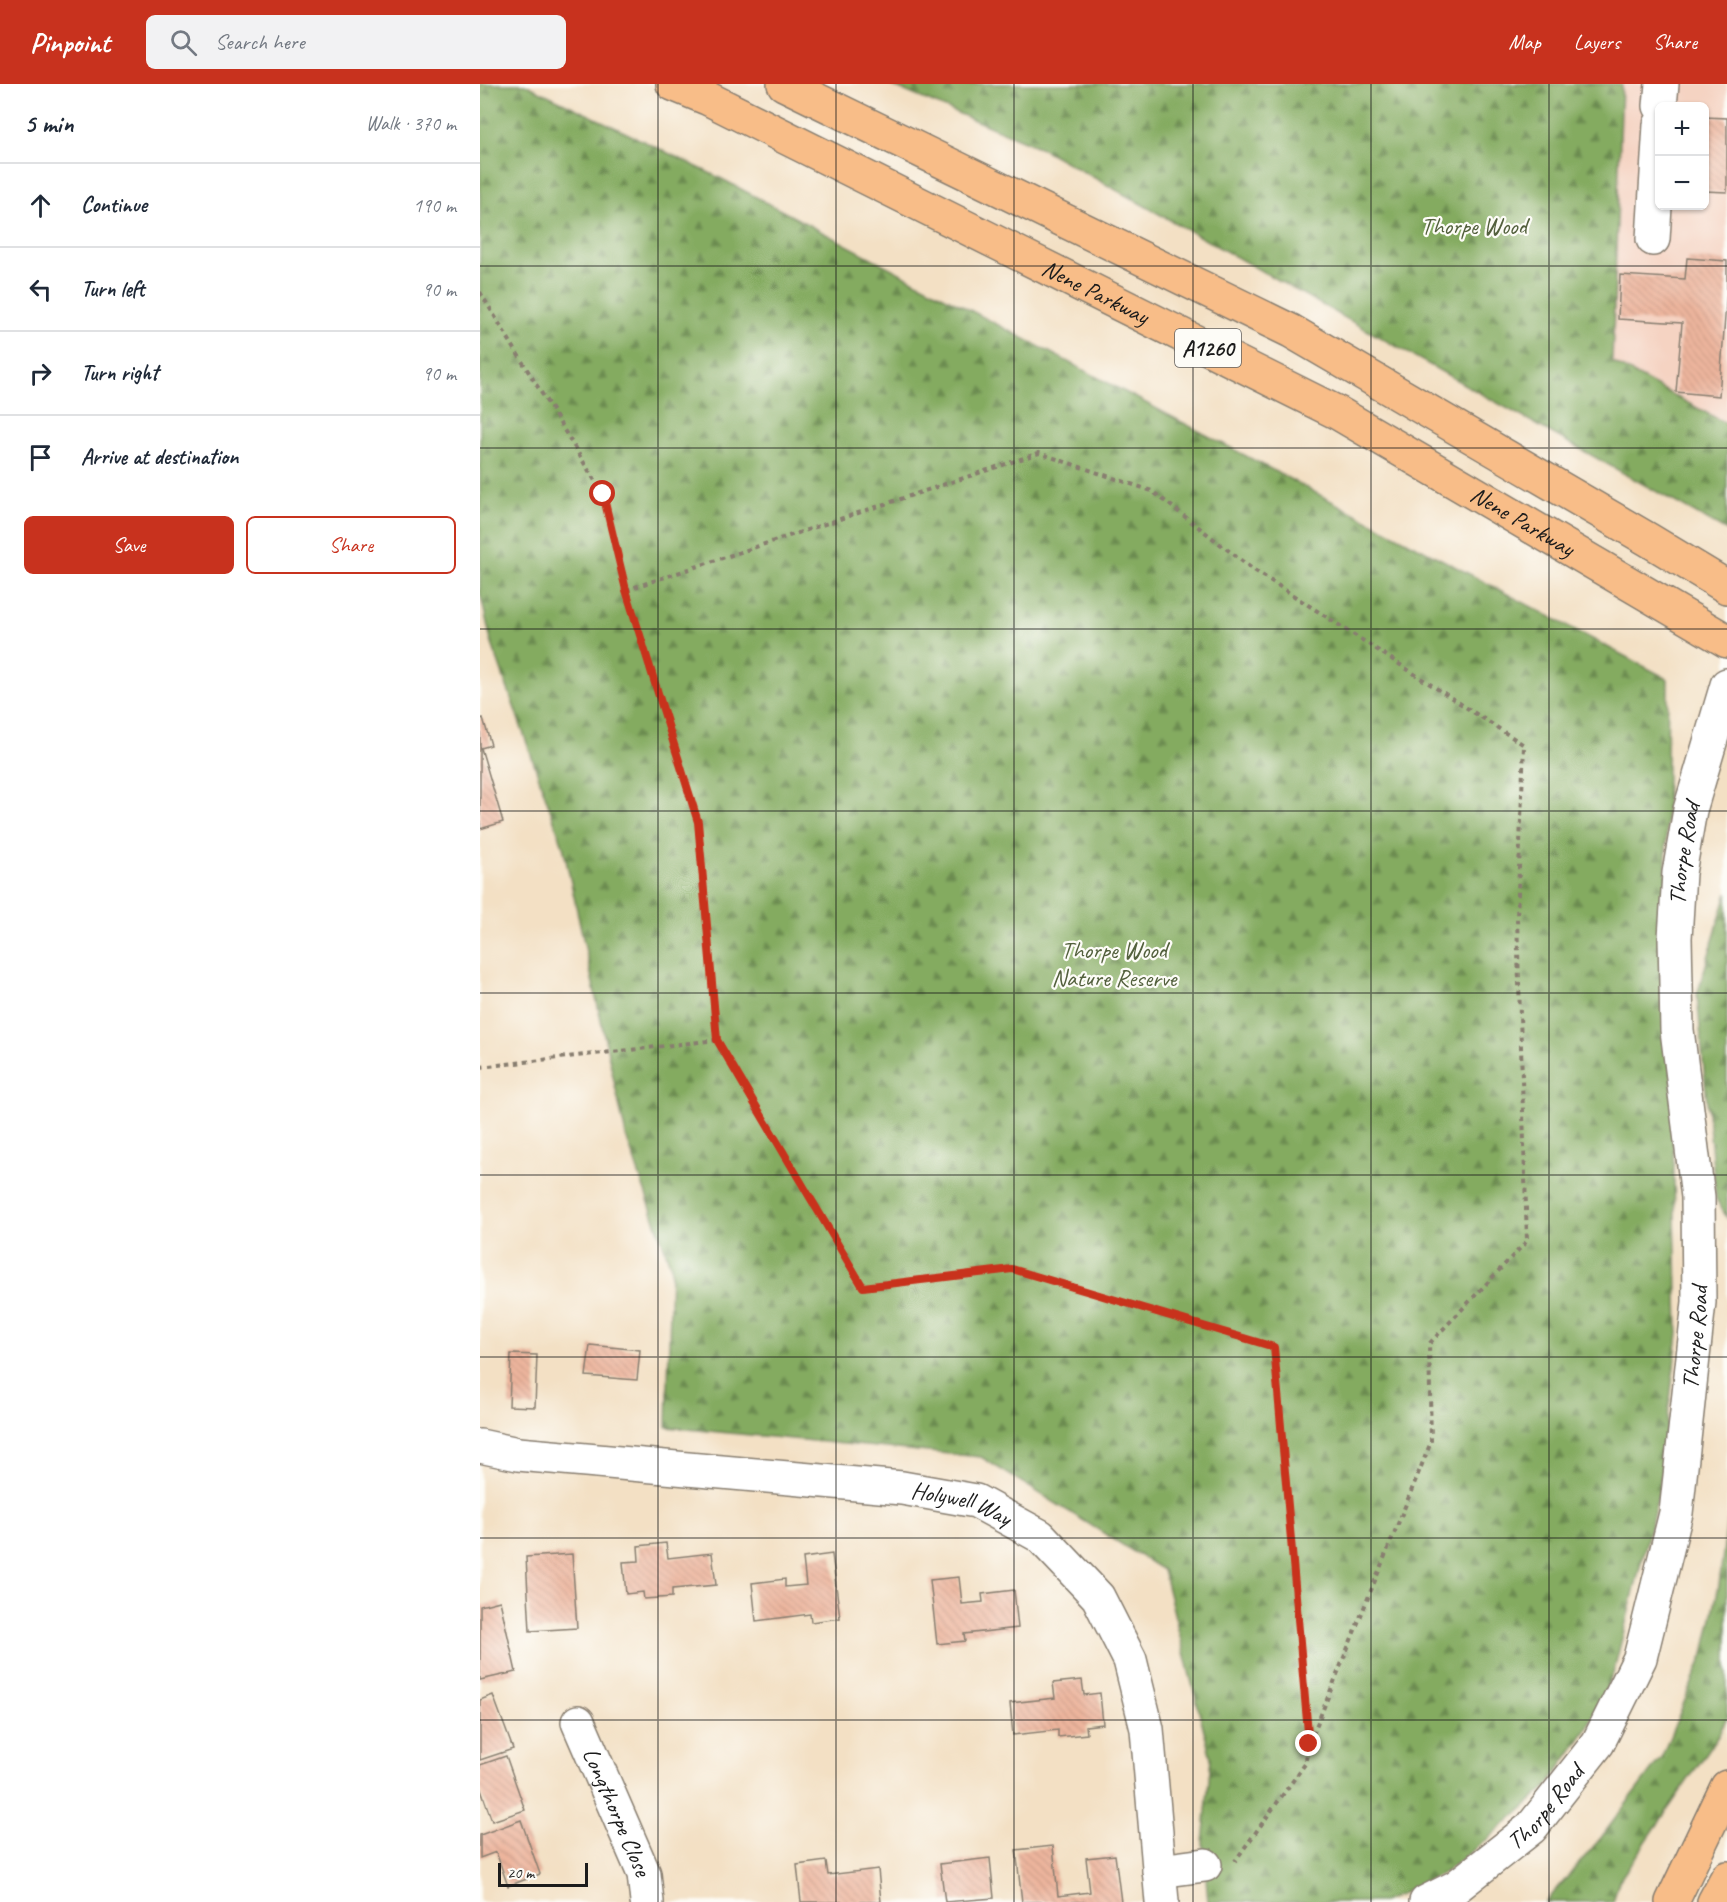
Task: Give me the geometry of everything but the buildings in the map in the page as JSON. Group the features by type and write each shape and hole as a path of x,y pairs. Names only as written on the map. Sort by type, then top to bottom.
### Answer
{"highway":[{"name":"Nene Parkway","path":"673,84 717,103 1338,413 1727,641"},
{"name":"Nene Parkway","path":"784,84 1291,331 1727,587"},
{"path":"1672,1902 1727,1787"},
{"path":"1714,1902 1727,1878"}],"street":[{"path":"1660,102 1662,84"},
{"path":"1653,239 1657,156"},
{"name":"Thorpe Road","path":"1426,1902 1456,1887 1532,1827 1598,1743 1640,1658 1676,1513 1699,1290 1698,1197 1677,1030 1675,938 1679,873 1688,820 1727,686"},
{"name":"Holywell Way","path":"480,1446 518,1454 902,1488 976,1501 1040,1536 1098,1597 1130,1660 1147,1729 1161,1887"},
{"name":"Longthorpe Close","path":"578,1722 644,1874 647,1902"},
{"path":"1161,1887 1219,1865"}],"path":[{"path":"480,292 603,494 626,590 698,822 717,1040 863,1287 1012,1269 1274,1347 1309,1744"},
{"path":"626,590 1039,453 1152,491 1251,568 1524,745 1517,918 1527,1242 1429,1344 1431,1442 1309,1744 1305,1764 1219,1865"},
{"path":"480,1067 717,1040"}],"shaded area":[{"path":"1622,84 1727,84 1727,446 1612,362"}],"green space":[{"name":"Thorpe Wood Nature Reserve","path":"480,84 525,84 722,179 1668,679 1666,863 1678,1333 1659,1492 1613,1674 1587,1729 1546,1788 1490,1837 1441,1875 1383,1902 1208,1902 1203,1843 1211,1758 1163,1570 981,1457 667,1427 671,1267 626,1136 563,846 491,641 480,592"},
{"name":"Thorpe Wood","path":"888,84 1622,84 1612,362 1727,424 1727,531 1041,148"},
{"path":"1727,893 1727,1218 1716,1199 1697,995"},
{"path":"1727,1521 1727,1718 1718,1736 1619,1881 1613,1902 1546,1902 1600,1839 1662,1756 1704,1654 1719,1585"}],"route":[{"path":"603,494 626,590 698,822 717,1040 863,1287 1012,1269 1274,1347 1309,1744"}]}
